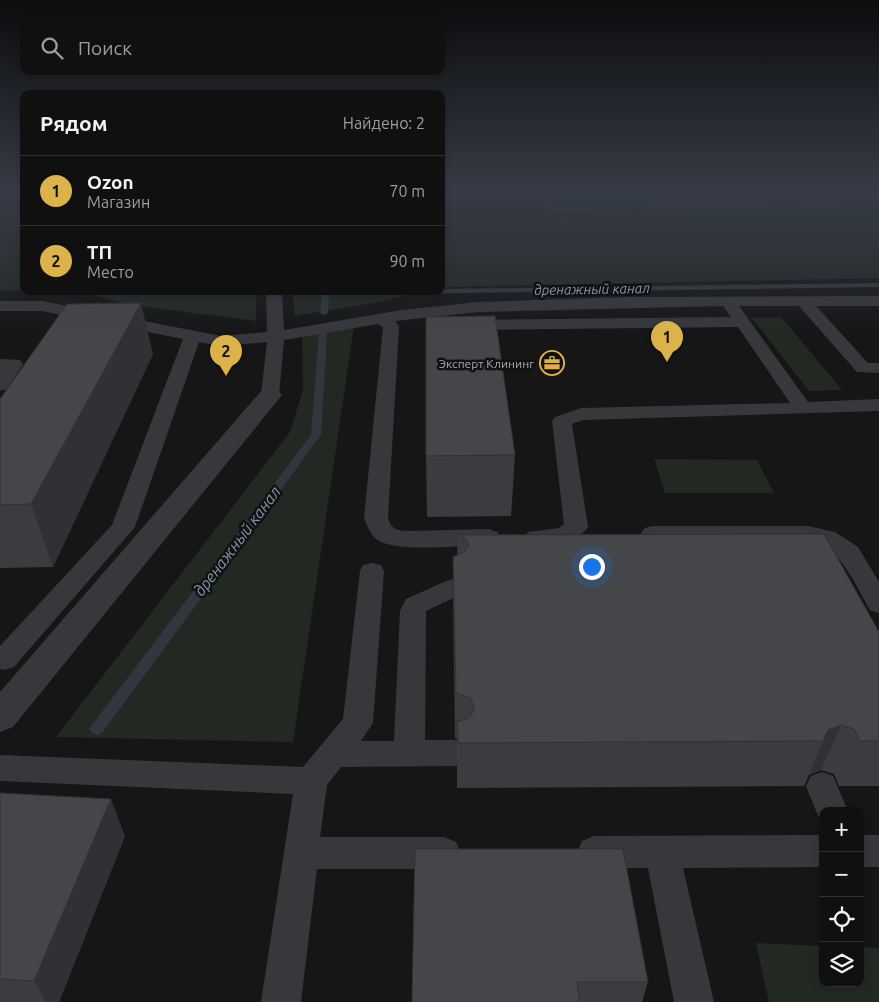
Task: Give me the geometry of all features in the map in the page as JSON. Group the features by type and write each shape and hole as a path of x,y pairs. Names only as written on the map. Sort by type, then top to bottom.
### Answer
{"street":[{"path":"0,716 270,395"}],"lane":[{"path":"270,395 276,336 274,295"},
{"path":"728,301 803,408"},
{"path":"0,306 42,306 221,341 387,322 477,308 728,301 879,301"},
{"path":"803,301 863,368 879,368"},
{"path":"387,322 742,322"},
{"path":"387,322 376,518 378,528 388,536 404,538 566,535 576,527 562,421 581,414 879,406"},
{"path":"30,682 2,660 124,527 193,335"},
{"path":"0,364 14,364 0,385"},
{"path":"653,533 808,533 826,537 849,553 879,604"},
{"path":"281,1002 311,781 358,723 372,571"},
{"path":"408,754 413,611 415,604 453,588"},
{"path":"333,754 456,754"},
{"path":"0,768 311,781"},
{"path":"565,852 819,851"},
{"path":"864,851 879,851"},
{"path":"662,852 694,1002"},
{"path":"301,853 477,853"}],"shaded area":[{"path":"0,239 20,239 20,290 0,291"},
{"path":"445,239 879,239 879,278 445,287"},
{"path":"95,295 256,295 256,321 124,304"},
{"path":"292,295 406,295 379,302 295,316"},
{"path":"781,317 842,390 809,391 752,318"},
{"path":"354,326 293,742 56,737 290,432 303,390 302,336"},
{"path":"654,459 757,460 774,493 665,493"},
{"path":"756,943 819,946 819,987 864,987 864,947 879,948 879,1002 769,1002"}],"building":[{"path":"141,303 31,504 0,505 0,399 67,304"},
{"path":"495,316 515,455 426,456 426,317"},
{"path":"824,534 879,632 879,741 860,741 854,729 841,725 828,730 823,741 458,743 457,722 469,718 475,708 470,698 456,693 453,557 464,552 469,545 465,538 458,535"},
{"path":"0,793 111,799 34,981 0,979"},
{"path":"415,849 623,849 648,982 577,982 580,1002 412,1002"}],"waterway":[{"name":"дренажный канал","path":"445,291 879,285"},
{"name":"дренажный канал","path":"324,313 325,295"},
{"name":"дренажный канал","path":"97,729 316,435 323,333"}],"place":[{"name":"Ozon","path":"667,362"},
{"name":"Эксперт Клининг","path":"552,363"},
{"name":"ТП","path":"226,376"}]}
